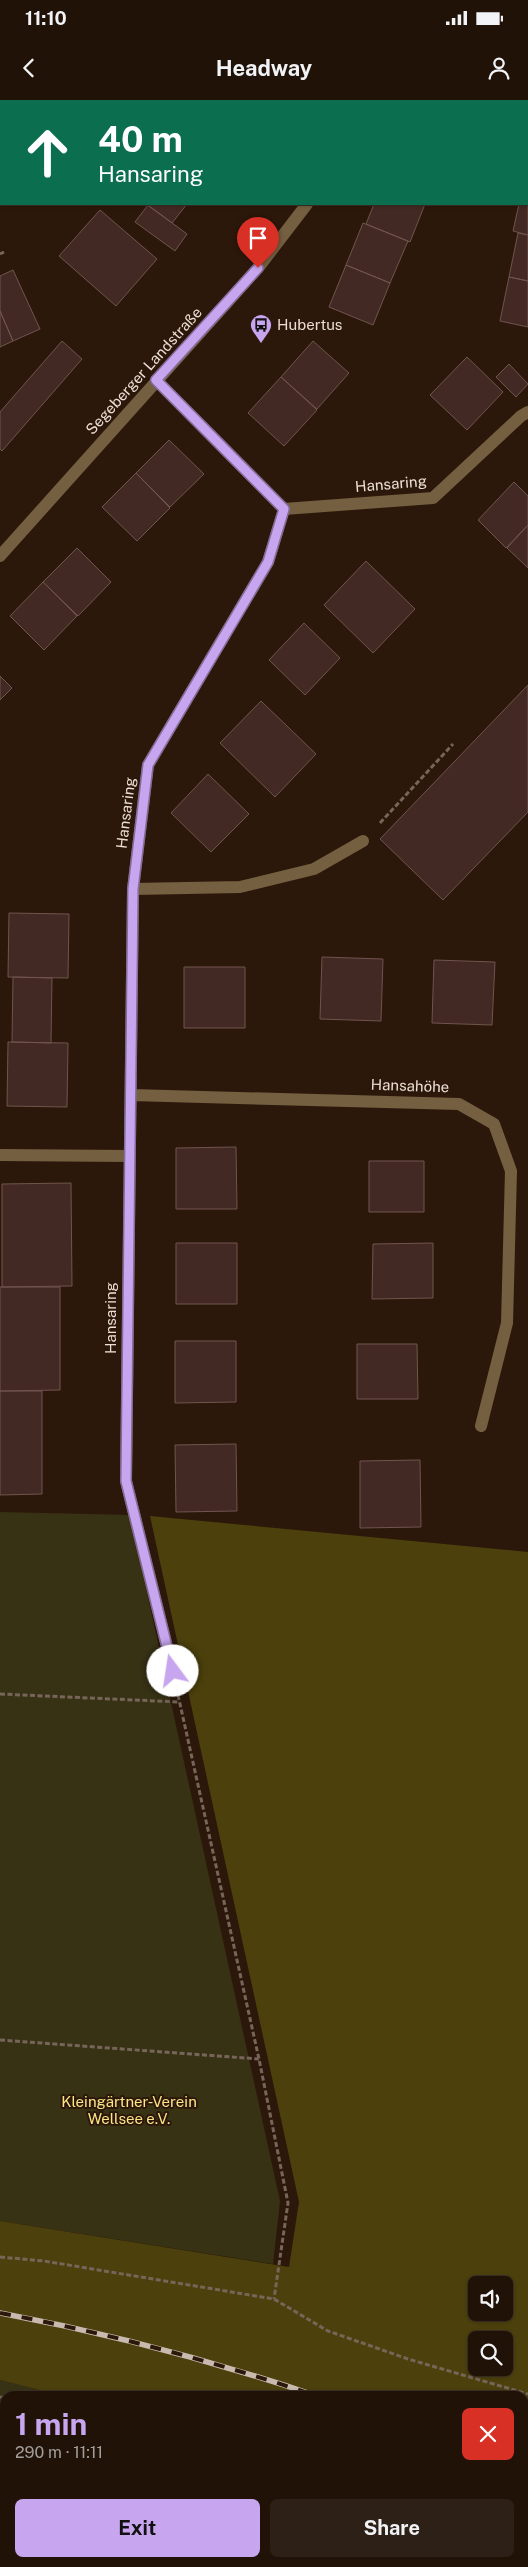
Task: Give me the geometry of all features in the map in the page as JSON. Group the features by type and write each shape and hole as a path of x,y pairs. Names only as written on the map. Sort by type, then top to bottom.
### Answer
{"street":[{"name":"Segeberger Landstraße","path":"0,556 258,268 306,205"},
{"path":"156,380 284,509"},
{"name":"Hansaring","path":"173,1671 126,1481 128,1156 131,1095 133,889 148,765 268,562 284,509 433,498 528,412"},
{"path":"133,889 240,886 314,870 362,841"},
{"name":"Hansahöhe","path":"131,1095 459,1104 494,1124 511,1171 507,1323 481,1426"},
{"path":"0,1155 128,1156"}],"path":[{"path":"0,254 4,252"},
{"path":"362,841 453,744"},
{"path":"173,1671 259,2059 288,2203 274,2299"},
{"path":"0,1694 180,1702"},
{"path":"0,2040 259,2059"},
{"path":"0,2257 44,2261 274,2299 328,2331 408,2359 518,2391"}],"green space":[{"name":"Kleingärtner-Verein Wellsee e.V.","path":"0,1512 130,1515 280,2201 273,2264 0,2221"},
{"path":"0,2380 43,2391 0,2391"}],"shaded area":[{"path":"150,1516 528,1552 528,2391 43,2391 0,2380 0,2221 289,2267 299,2202"}],"building":[{"path":"147,205 186,205 172,223"},
{"path":"148,205 187,234 175,251 135,222"},
{"path":"374,205 425,205 410,242 366,224"},
{"path":"519,205 528,205 528,235 513,231"},
{"path":"100,210 157,259 116,306 59,256"},
{"path":"363,223 408,241 390,283 346,265"},
{"path":"518,233 528,235 528,281 509,277"},
{"path":"346,265 390,283 373,325 329,307"},
{"path":"13,270 40,329 13,341 0,311 0,276"},
{"path":"509,277 528,281 528,327 500,321"},
{"path":"0,311 13,341 0,347"},
{"path":"62,341 82,359 2,451 0,449 0,412"},
{"path":"313,341 349,373 317,409 281,377"},
{"path":"467,357 503,392 467,430 430,395"},
{"path":"509,364 528,384 516,397 496,377"},
{"path":"281,377 317,410 284,446 248,413"},
{"path":"169,440 204,474 170,507 136,473"},
{"path":"136,473 170,508 137,541 102,507"},
{"path":"514,482 528,496 528,525 506,548 478,520"},
{"path":"528,525 528,568 507,548"},
{"path":"77,548 111,582 78,616 43,582"},
{"path":"366,561 415,609 373,653 324,605"},
{"path":"43,582 77,616 44,650 10,616"},
{"path":"304,623 340,658 305,695 269,660"},
{"path":"0,676 12,688 0,700"},
{"path":"528,685 528,812 443,900 380,839"},
{"path":"261,701 316,754 275,797 220,743"},
{"path":"208,774 249,814 211,852 171,813"},
{"path":"9,913 69,914 68,978 8,977"},
{"path":"322,957 383,959 381,1021 320,1019"},
{"path":"434,960 495,962 492,1025 432,1023"},
{"path":"184,967 245,967 245,1028 184,1028"},
{"path":"13,977 52,978 51,1043 12,1042"},
{"path":"8,1042 68,1043 67,1107 7,1106"},
{"path":"236,1147 237,1209 176,1209 176,1148"},
{"path":"369,1161 424,1161 424,1212 369,1212"},
{"path":"71,1183 72,1286 2,1287 2,1184"},
{"path":"176,1243 237,1243 237,1304 176,1304"},
{"path":"433,1243 433,1298 372,1299 373,1244"},
{"path":"0,1287 60,1287 60,1390 0,1391"},
{"path":"175,1341 236,1341 236,1402 175,1403"},
{"path":"357,1344 417,1344 418,1399 357,1399"},
{"path":"0,1391 42,1391 42,1494 0,1495"},
{"path":"236,1444 237,1511 176,1512 175,1445"},
{"path":"420,1460 421,1527 360,1528 360,1461"}],"railway":[{"path":"0,2313 80,2329 160,2349 301,2391"}],"place":[{"name":"Hubertus","path":"261,344"}],"route":[{"path":"173,1671 126,1481 128,1156 131,1095 133,889 148,765 268,562 284,509 156,380 258,268"}]}
